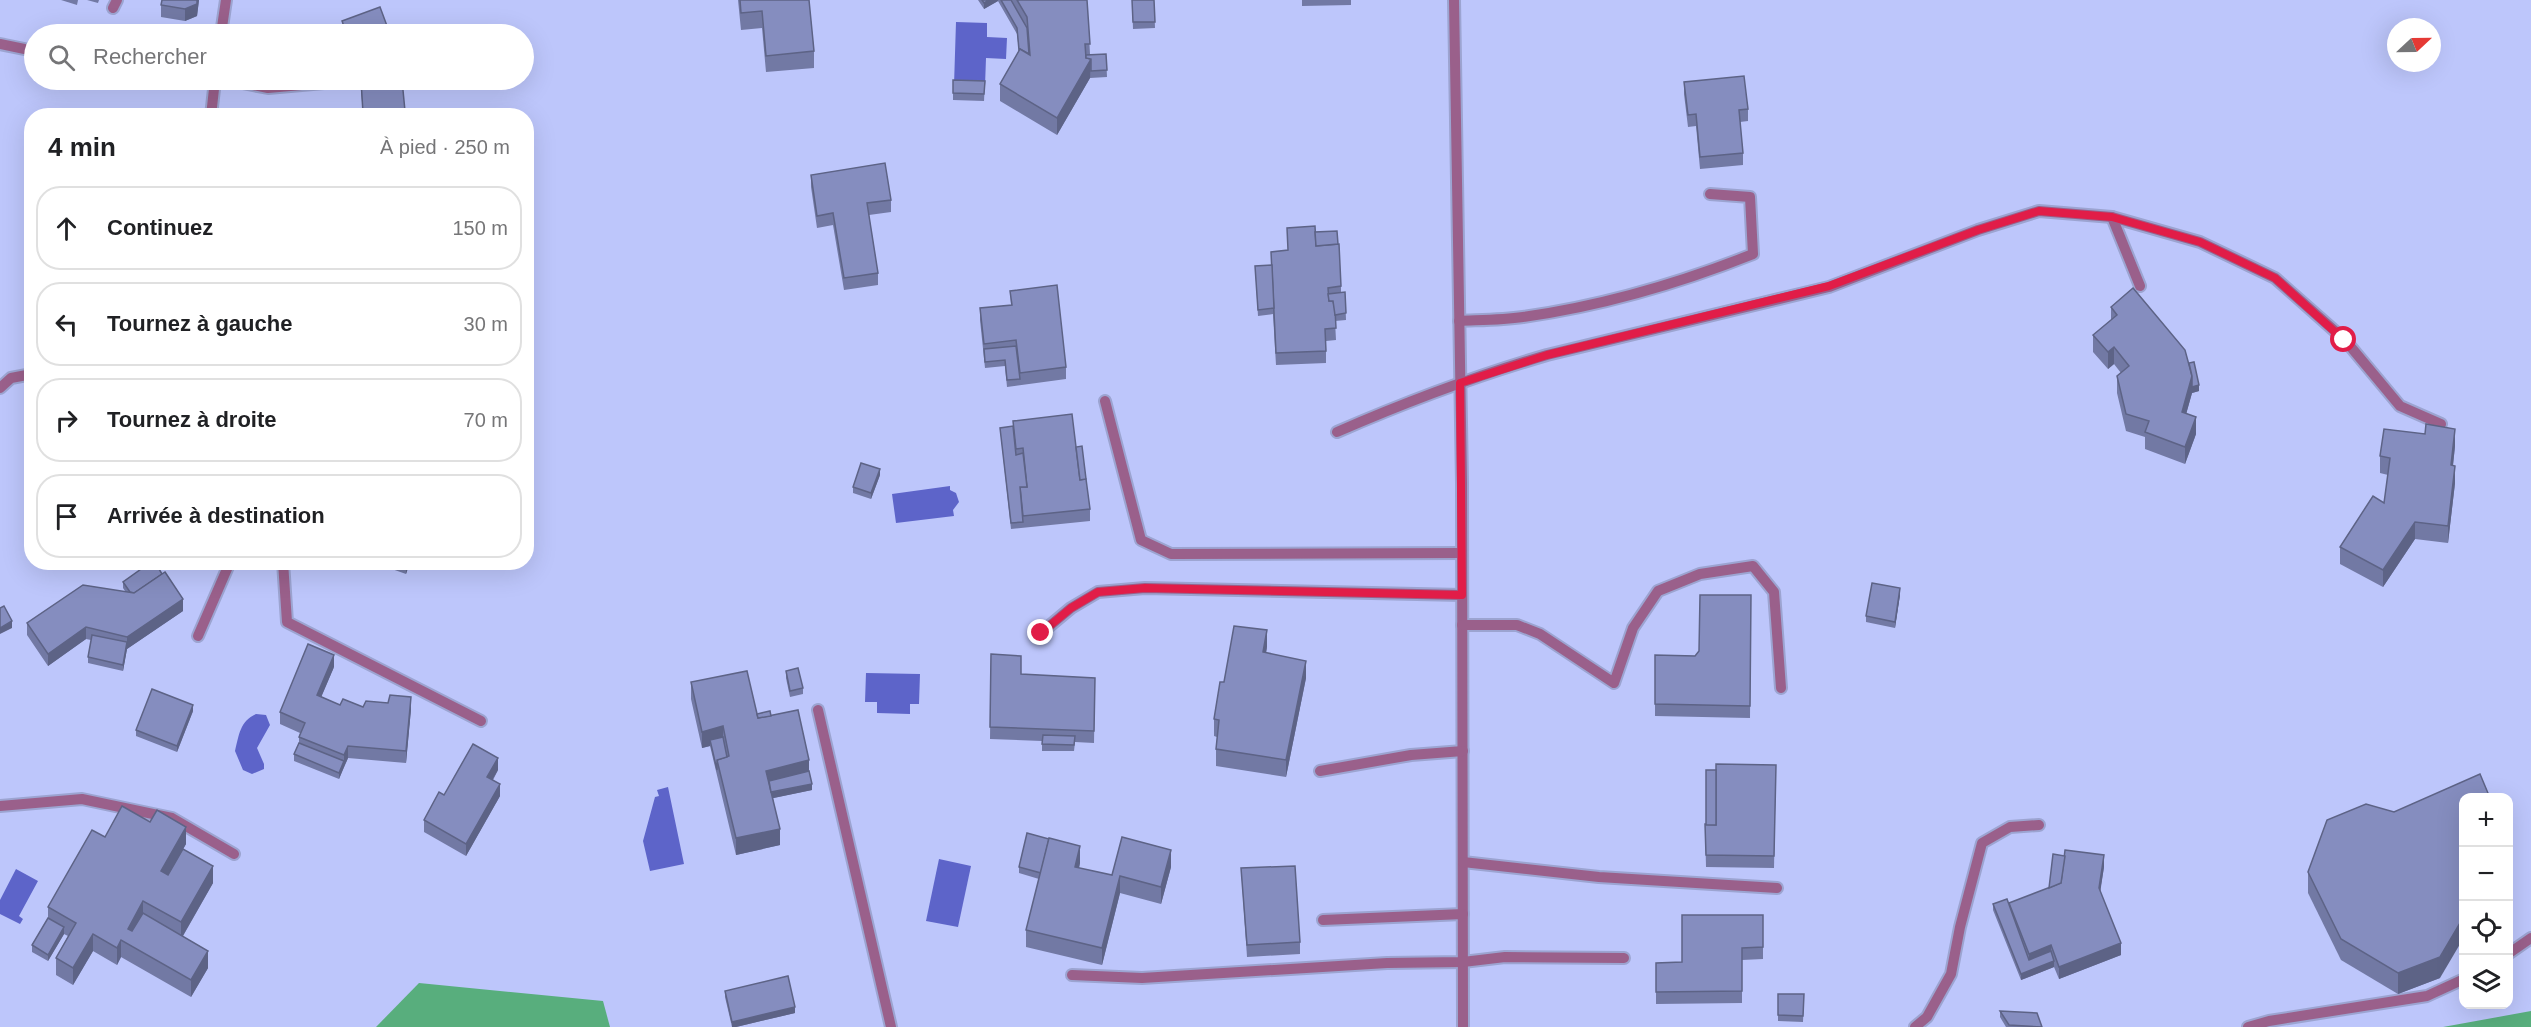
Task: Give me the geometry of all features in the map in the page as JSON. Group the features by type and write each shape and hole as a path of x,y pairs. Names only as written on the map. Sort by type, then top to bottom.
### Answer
{"street":[{"path":"222,24 226,0"},
{"path":"1454,0 1462,553 1463,1027"},
{"path":"0,44 24,49"},
{"path":"212,108 214,90"},
{"path":"1459,321 1523,317 1618,298 1701,275 1753,254 1750,196 1710,194"},
{"path":"1338,432 1421,396 1547,355 1829,286 1978,230 2039,211 2112,217 2200,242 2275,278 2344,340 2400,406 2441,424"},
{"path":"2112,217 2140,286"},
{"path":"0,388 11,378 24,376"},
{"path":"1105,402 1141,540 1171,554 1462,553"},
{"path":"1462,625 1517,625 1532,631 1614,683 1633,627 1658,591 1700,574 1753,566 1774,592 1781,688"},
{"path":"198,636 227,570"},
{"path":"284,570 287,622 481,721"},
{"path":"1041,633 1071,608 1098,592 1145,588 1462,595"},
{"path":"818,710 891,1027"},
{"path":"1320,771 1411,755 1463,752"},
{"path":"0,806 82,799 172,818 234,854"},
{"path":"1915,1027 1927,1017 1951,974 1960,927 1982,843 2010,827 2039,825"},
{"path":"1463,862 1599,877 1777,888"},
{"path":"1323,920 1463,914"},
{"path":"2513,951 2531,938"},
{"path":"1072,975 1142,978 1388,963 1463,962 1505,957 1624,958"},
{"path":"2248,1027 2269,1021 2427,996 2459,981"}],"green space":[{"path":"419,983 603,1001 610,1027 376,1027"},
{"path":"2531,1011 2531,1027 2443,1027"}],"shaded area":[{"path":"956,22 987,23 987,37 1007,38 1006,59 986,58 985,86 954,85"},
{"path":"950,486 950,490 956,493 959,502 953,510 954,516 896,523 892,494"},
{"path":"866,673 920,674 919,704 910,704 910,714 877,713 877,702 865,702"},
{"path":"256,714 266,715 270,725 257,748 264,769 252,774 243,770 235,751 243,725"},
{"path":"668,787 684,864 650,871 643,841 655,797 659,796 657,790"},
{"path":"939,859 971,866 958,927 926,921"},
{"path":"16,869 38,881 19,916 23,919 20,924 0,914 0,900"}],"building":[{"path":"162,0 197,0 197,4 185,9 161,5"},
{"path":"740,0 809,0 814,51 766,56 762,11 741,13"},
{"path":"1001,0 1011,0 1027,28 1029,54 1019,50 1017,28"},
{"path":"1017,0 1087,0 1090,44 1085,44 1086,58 1091,59 1057,118 1000,84 1020,49 1030,55 1027,17"},
{"path":"1132,0 1154,0 1155,22 1133,22"},
{"path":"380,7 386,24 343,24 342,21"},
{"path":"1106,54 1107,70 1091,71 1091,59 1086,58 1086,55"},
{"path":"1744,76 1748,109 1739,110 1743,153 1700,157 1696,114 1688,115 1684,82"},
{"path":"953,80 985,81 984,94 953,93"},
{"path":"362,90 403,90 405,108 363,108"},
{"path":"885,163 891,200 867,203 878,273 844,278 833,213 817,216 811,175"},
{"path":"1315,226 1316,246 1339,244 1341,286 1328,288 1329,301 1333,301 1335,309 1336,328 1325,329 1326,351 1276,353 1271,252 1288,250 1287,228"},
{"path":"1337,231 1338,244 1316,246 1315,232"},
{"path":"1272,265 1274,308 1258,310 1255,266"},
{"path":"1057,285 1066,367 1020,373 1016,340 984,344 980,308 1012,305 1010,291"},
{"path":"2133,288 2185,350 2192,376 2182,412 2196,417 2185,447 2145,432 2149,421 2126,414 2117,376 2129,366 2114,347 2108,352 2093,335 2117,315 2111,307"},
{"path":"1345,292 1346,313 1335,315 1333,301 1329,301 1328,294"},
{"path":"1016,346 1020,379 1007,380 1005,360 985,362 984,349"},
{"path":"2194,362 2199,385 2192,387 2189,363"},
{"path":"1072,414 1080,480 1086,479 1090,509 1023,516 1020,487 1027,487 1023,448 1016,449 1013,421"},
{"path":"2426,424 2455,429 2451,465 2455,466 2448,526 2415,522 2383,570 2340,547 2373,496 2384,503 2390,458 2380,456 2384,429 2425,434"},
{"path":"1013,426 1016,455 1023,453 1027,487 1020,487 1023,522 1011,523 1000,428"},
{"path":"1082,446 1086,479 1080,480 1076,447"},
{"path":"861,463 880,469 871,493 853,487"},
{"path":"140,570 160,570 162,574 134,593 130,592 123,582"},
{"path":"165,572 183,599 127,637 86,627 48,654 27,623 83,585 134,593"},
{"path":"1872,583 1900,588 1895,622 1866,616"},
{"path":"1700,595 1751,595 1750,706 1655,704 1655,655 1695,656 1699,651"},
{"path":"4,606 12,621 0,628 0,608"},
{"path":"1234,626 1267,630 1263,652 1306,661 1286,760 1216,749 1219,720 1214,719 1220,682 1224,682"},
{"path":"92,635 127,642 123,665 88,657"},
{"path":"308,644 334,655 317,695 340,705 343,699 363,707 366,701 388,703 390,695 411,697 406,751 348,746 344,755 299,737 305,723 280,712"},
{"path":"991,654 1021,656 1021,674 1095,678 1094,731 990,727"},
{"path":"798,668 803,688 790,691 786,671"},
{"path":"747,671 758,718 798,710 809,760 766,771 780,829 736,838 717,760 729,756 723,726 702,732 691,682"},
{"path":"152,689 193,705 177,746 136,730"},
{"path":"770,711 771,716 758,718 757,714"},
{"path":"1043,735 1075,736 1074,745 1042,744"},
{"path":"723,737 727,757 717,760 717,770 710,740"},
{"path":"299,743 344,761 339,773 294,754"},
{"path":"473,744 498,758 487,777 500,784 466,844 424,820 439,792 444,795"},
{"path":"1716,764 1776,765 1774,856 1706,855 1705,824 1716,825"},
{"path":"1706,770 1716,770 1716,825 1706,825"},
{"path":"809,771 812,784 771,792 769,781"},
{"path":"2480,774 2488,793 2459,793 2459,925 2440,957 2398,973 2341,939 2308,872 2327,820 2366,804 2394,812"},
{"path":"122,806 150,822 157,810 186,827 161,871 168,875 183,849 213,866 181,922 143,901 128,929 132,931 143,913 208,951 191,980 121,940 117,948 93,934 73,968 56,958 76,923 48,907 92,830 105,837"},
{"path":"1027,833 1049,839 1041,873 1019,867"},
{"path":"1122,837 1171,850 1161,887 1120,876 1102,948 1026,930 1049,838 1080,846 1075,867 1112,875"},
{"path":"2065,850 2104,855 2099,888 2121,943 2059,967 2051,945 2029,954 2009,903 2061,883"},
{"path":"2053,854 2065,856 2061,883 2049,888"},
{"path":"1295,866 1300,942 1247,945 1241,868"},
{"path":"2007,899 2029,960 2051,951 2054,961 2021,974 1993,904"},
{"path":"1682,915 1763,915 1763,947 1742,948 1742,991 1656,992 1656,963 1682,962"},
{"path":"48,918 64,927 48,955 32,945"},
{"path":"788,976 795,1007 732,1022 725,991"},
{"path":"1778,994 1804,994 1803,1016 1778,1015"},
{"path":"2000,1011 2037,1013 2042,1027 2009,1025"}],"route":[{"path":"1041,633 1071,608 1098,592 1145,588 1462,595 1460,383 1547,355 1829,286 1978,230 2039,211 2112,217 2200,242 2275,278 2344,340"}]}
